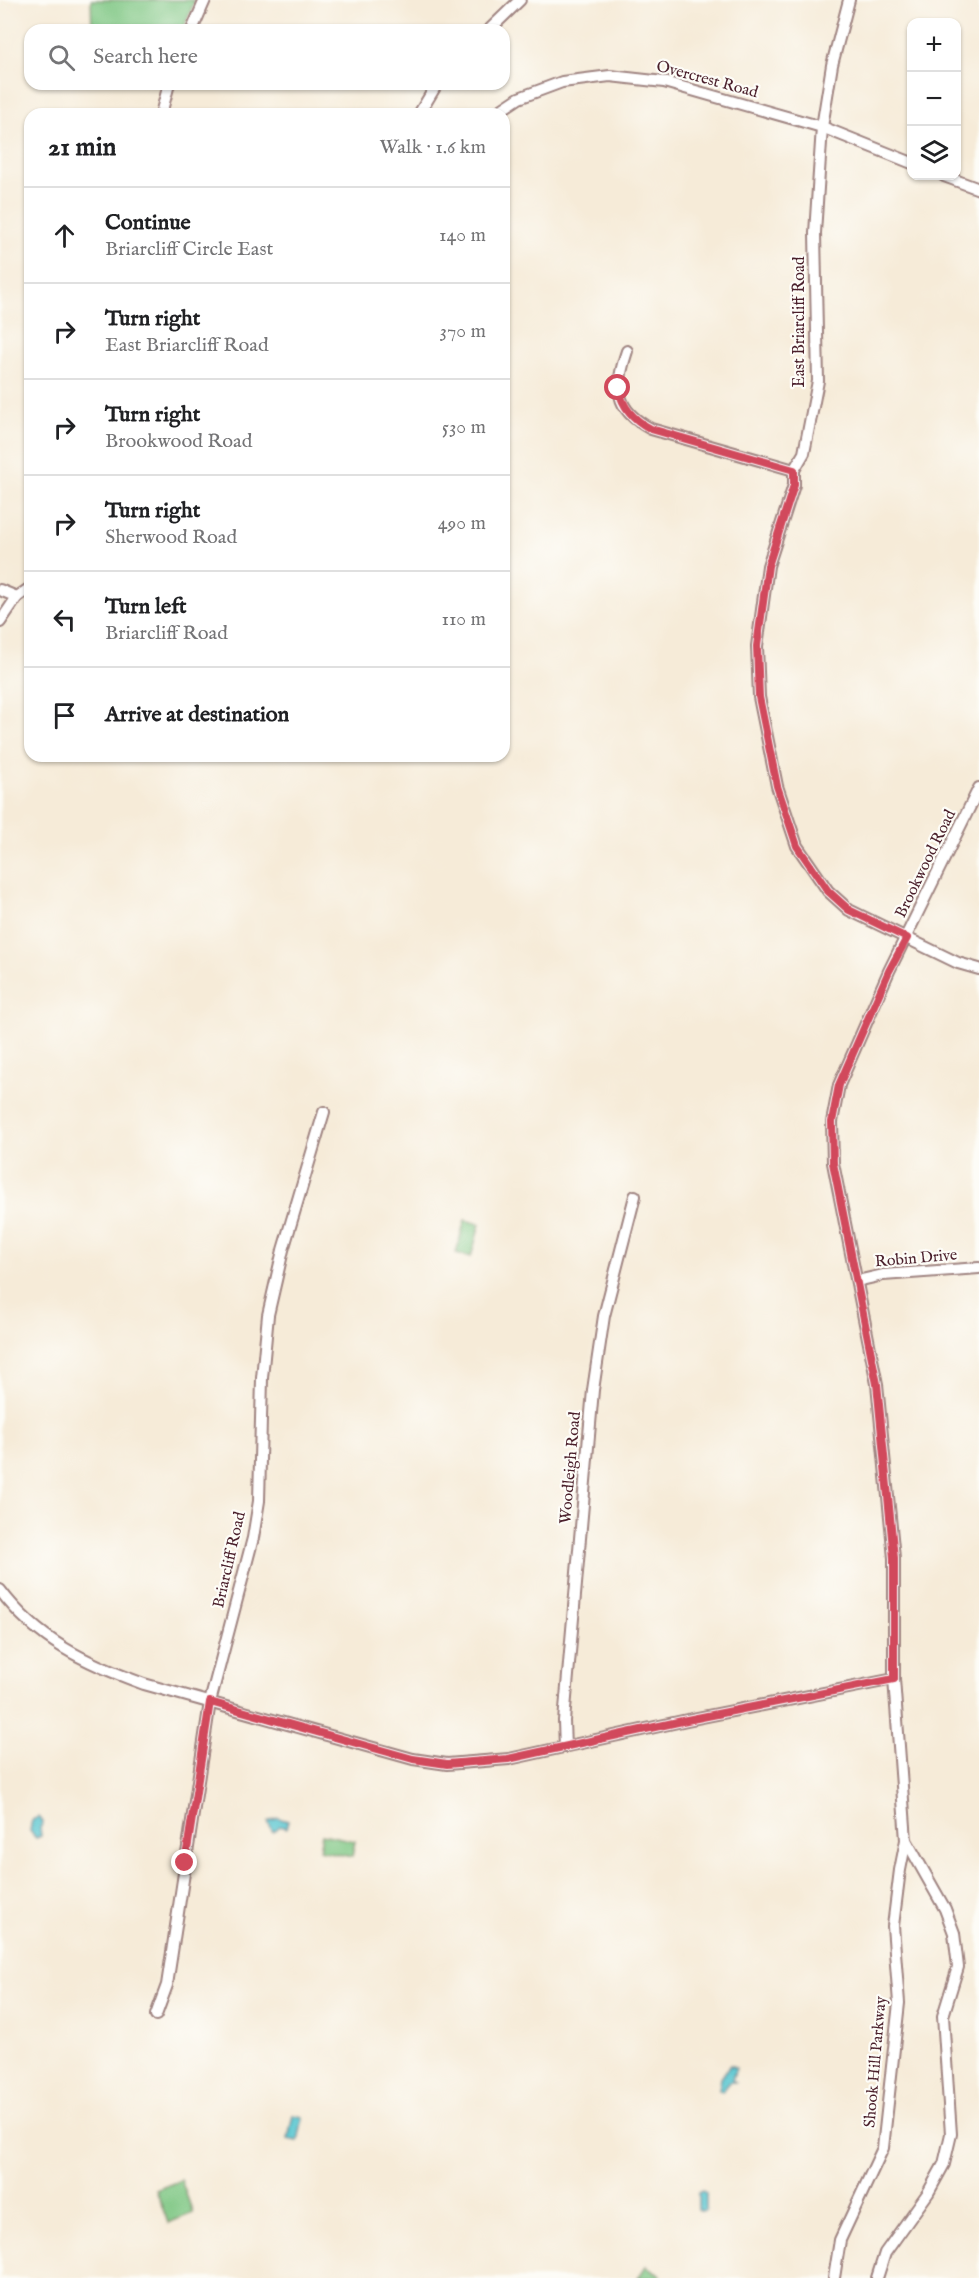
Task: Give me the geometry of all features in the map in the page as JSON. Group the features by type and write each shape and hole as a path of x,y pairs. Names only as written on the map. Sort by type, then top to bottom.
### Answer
{"street":[{"path":"195,24 205,0"},
{"path":"495,24 520,0"},
{"name":"East Briarcliff Road","path":"849,0 831,65 822,128 815,233 818,381 804,453 794,470 794,485 768,566 757,646 759,697 777,786 797,846 828,891 849,910 958,963 979,969"},
{"name":"Overcrest Road","path":"504,108 519,98 562,82 610,76 664,82 822,128 907,161"},
{"path":"163,108 167,90"},
{"path":"422,108 433,90"},
{"path":"955,180 979,189"},
{"path":"627,351 619,376 618,388 622,402 636,421 651,429 794,470"},
{"path":"0,590 17,597"},
{"path":"0,622 17,597 24,592"},
{"name":"Brookwood Road","path":"904,1797 894,1679 893,1546 877,1384 833,1163 832,1122 839,1085 889,971 979,788"},
{"name":"Briarcliff Road","path":"156,2015 167,1985 210,1702 253,1538 259,1501 262,1378 268,1315 283,1250 324,1112"},
{"name":"Woodleigh Road","path":"565,1748 564,1721 593,1390 604,1316 635,1196"},
{"name":"Robin Drive","path":"857,1281 883,1275 979,1268"},
{"path":"0,1590 21,1614 64,1650 102,1668 144,1684 413,1759 447,1764 508,1759 687,1720 894,1679"},
{"name":"Shook Hill Parkway","path":"834,2278 840,2240 883,2148 899,2003 893,1926 906,1840 904,1797"},
{"name":"Shook Hill Parkway","path":"877,2278 885,2253 928,2193 944,2164 951,2134 943,2016 958,1967 954,1933 945,1909 906,1840"}],"green space":[{"path":"91,0 195,0 185,24 92,24"},
{"path":"465,1220 480,1224 471,1257 456,1253"},
{"path":"322,1834 355,1841 352,1857 319,1850"},
{"path":"181,2180 193,2213 168,2223 156,2190"},
{"path":"646,2266 661,2275 658,2278 638,2278"}],"water":[{"path":"39,1817 43,1822 40,1828 41,1836 36,1838 30,1831 32,1820"},
{"path":"278,1818 288,1821 286,1828 280,1826 273,1832 268,1822"},
{"path":"730,2065 736,2068 732,2080 735,2082 730,2082 722,2092 719,2090 721,2078"},
{"path":"293,2115 303,2117 298,2141 288,2139"},
{"path":"702,2191 706,2193 706,2209 702,2211 698,2209 698,2193"}],"route":[{"path":"185,1863 210,1702 413,1759 447,1764 508,1759 687,1720 894,1679 894,1558 877,1384 833,1163 832,1122 839,1085 889,971 907,938 849,910 828,891 797,846 777,786 759,697 757,646 768,566 794,485 794,470 651,429 636,421 622,402 618,388"}]}
